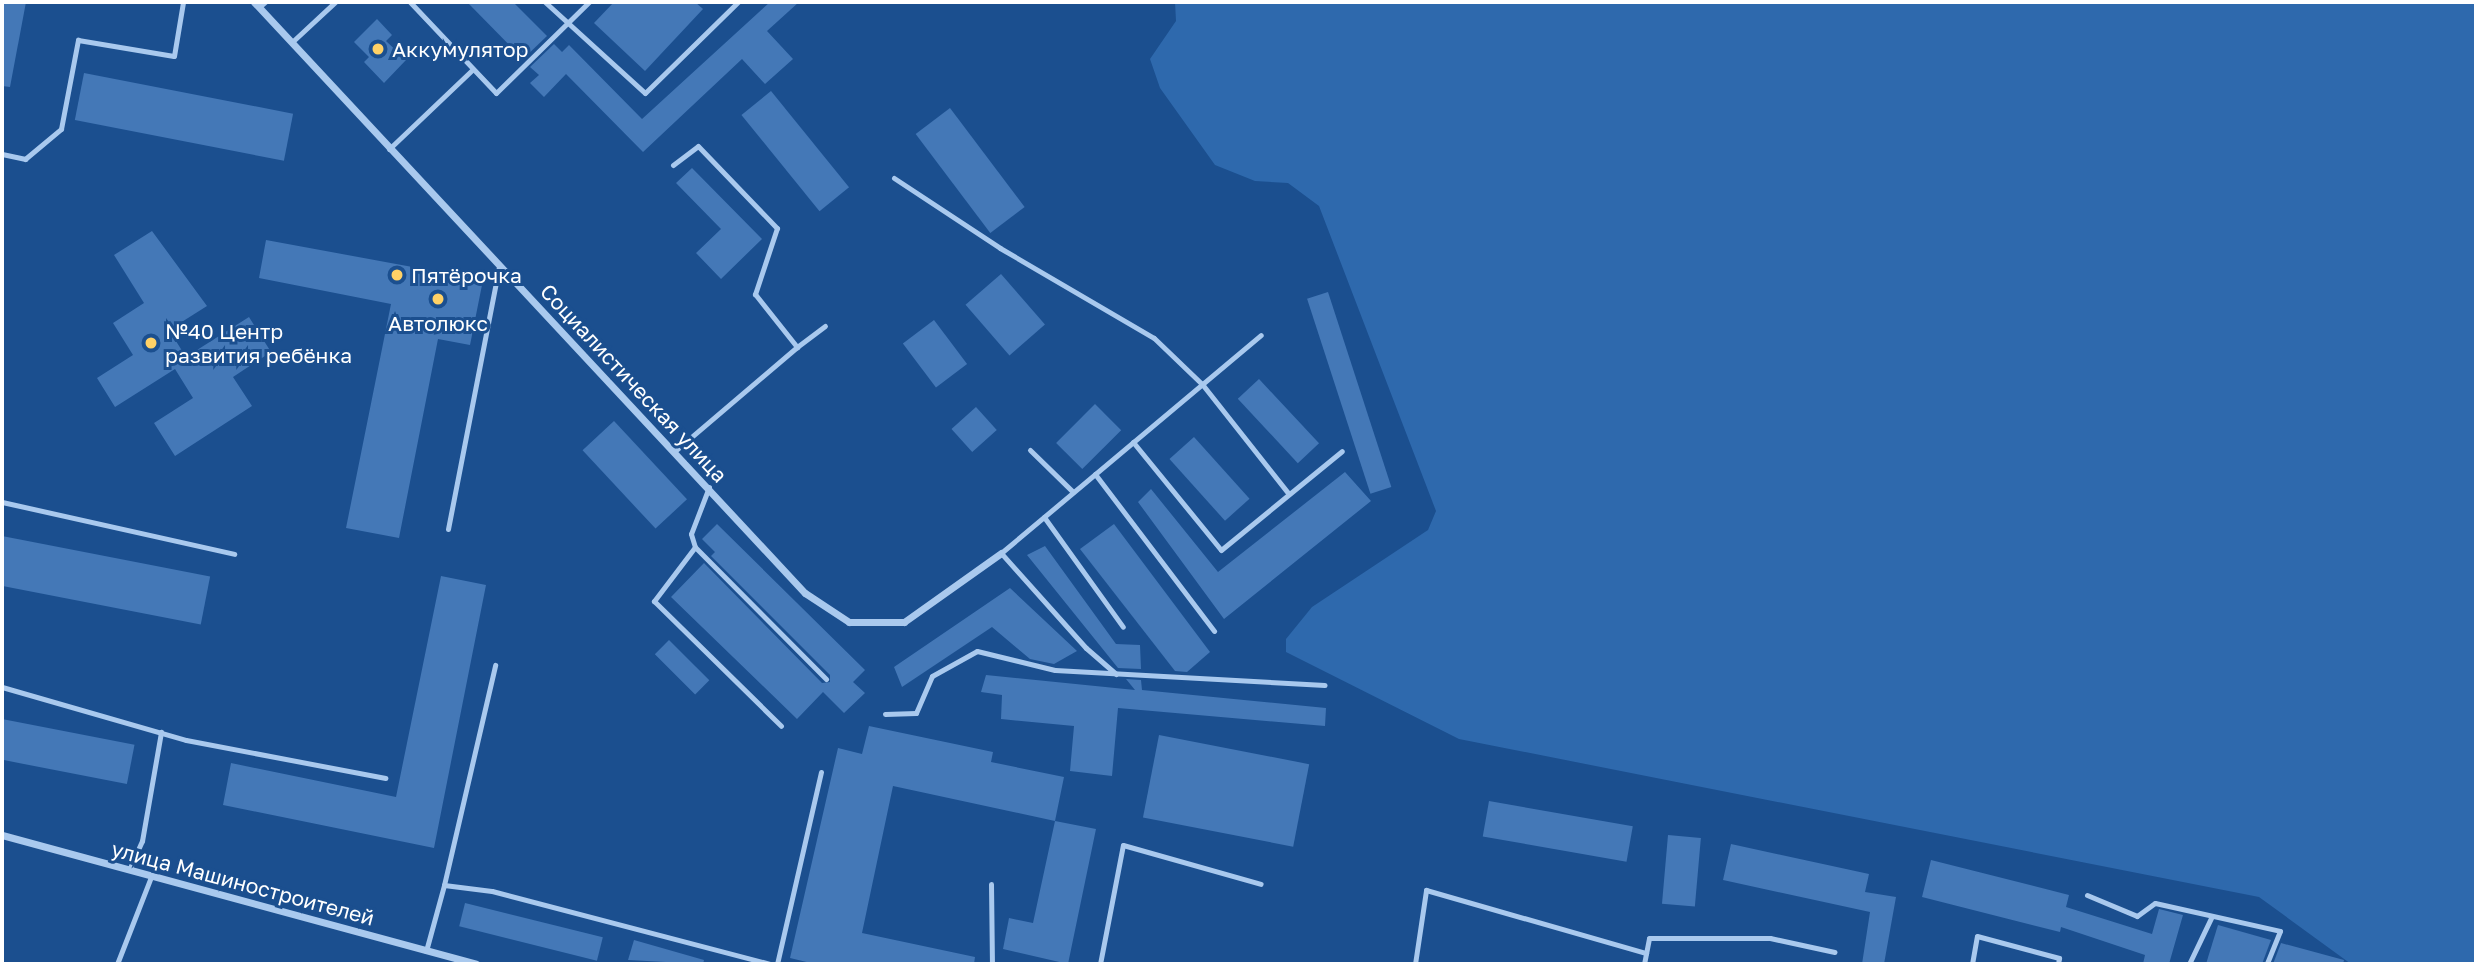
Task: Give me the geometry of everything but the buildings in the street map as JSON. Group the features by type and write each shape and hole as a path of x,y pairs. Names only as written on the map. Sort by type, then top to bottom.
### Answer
{"street":[{"name":"Социалистическая улица","path":"259,4 389,149 676,450 804,593 849,622 904,622 1001,553"},
{"name":"улица Машиностроителей","path":"2,835 426,950 455,962 476,964"}],"lane":[{"path":"2,154 25,159 61,129 78,40 174,56 183,2"},
{"path":"292,43 335,2"},
{"path":"410,2 472,71 496,93 589,2"},
{"path":"545,2 645,93 738,2"},
{"path":"389,149 472,71"},
{"path":"673,165 698,146 776,228 755,294 797,347"},
{"path":"894,178 1000,248 1154,338 1202,384 1289,494"},
{"path":"448,528 499,266"},
{"path":"676,450 825,326"},
{"path":"1116,674 1086,648 1001,553 1261,335"},
{"path":"1133,442 1221,550 1342,451"},
{"path":"1030,450 1073,492"},
{"path":"1095,474 1214,631"},
{"path":"709,487 691,534 695,547 826,678"},
{"path":"2,502 234,554"},
{"path":"1044,517 1123,627"},
{"path":"695,547 654,601 782,726"},
{"path":"885,715 916,713 932,676 977,651 1055,670 1325,685"},
{"path":"426,950 495,666"},
{"path":"2,687 161,732 385,778"},
{"path":"130,870 142,841 161,732"},
{"path":"778,964 821,772"},
{"path":"1100,964 1123,845 1261,884"},
{"path":"117,964 151,877"},
{"path":"990,884 992,964"},
{"path":"443,885 492,891 771,964"},
{"path":"1415,964 1426,890 1646,953"},
{"path":"2087,895 2137,916 2155,903 2280,930 2267,964"},
{"path":"2189,964 2212,916"},
{"path":"1972,964 1977,936 2059,958 2058,964"},
{"path":"1644,964 1649,938 1770,938 1834,952"}],"shaded area":[{"path":"1175,2 2476,2 2476,964 2351,964 2259,897 1459,739 1286,652 1286,639 1312,607 1428,530 1436,511 1319,206 1288,183 1255,181 1215,165 1160,88 1150,59 1176,21"}],"place":[{"name":"Аккумулятор","path":"378,49"},
{"name":"Пятёрочка","path":"397,275"},
{"name":"Автолюкс","path":"438,299"},
{"name":"№40 Центр развития ребёнка","path":"151,343"}]}
